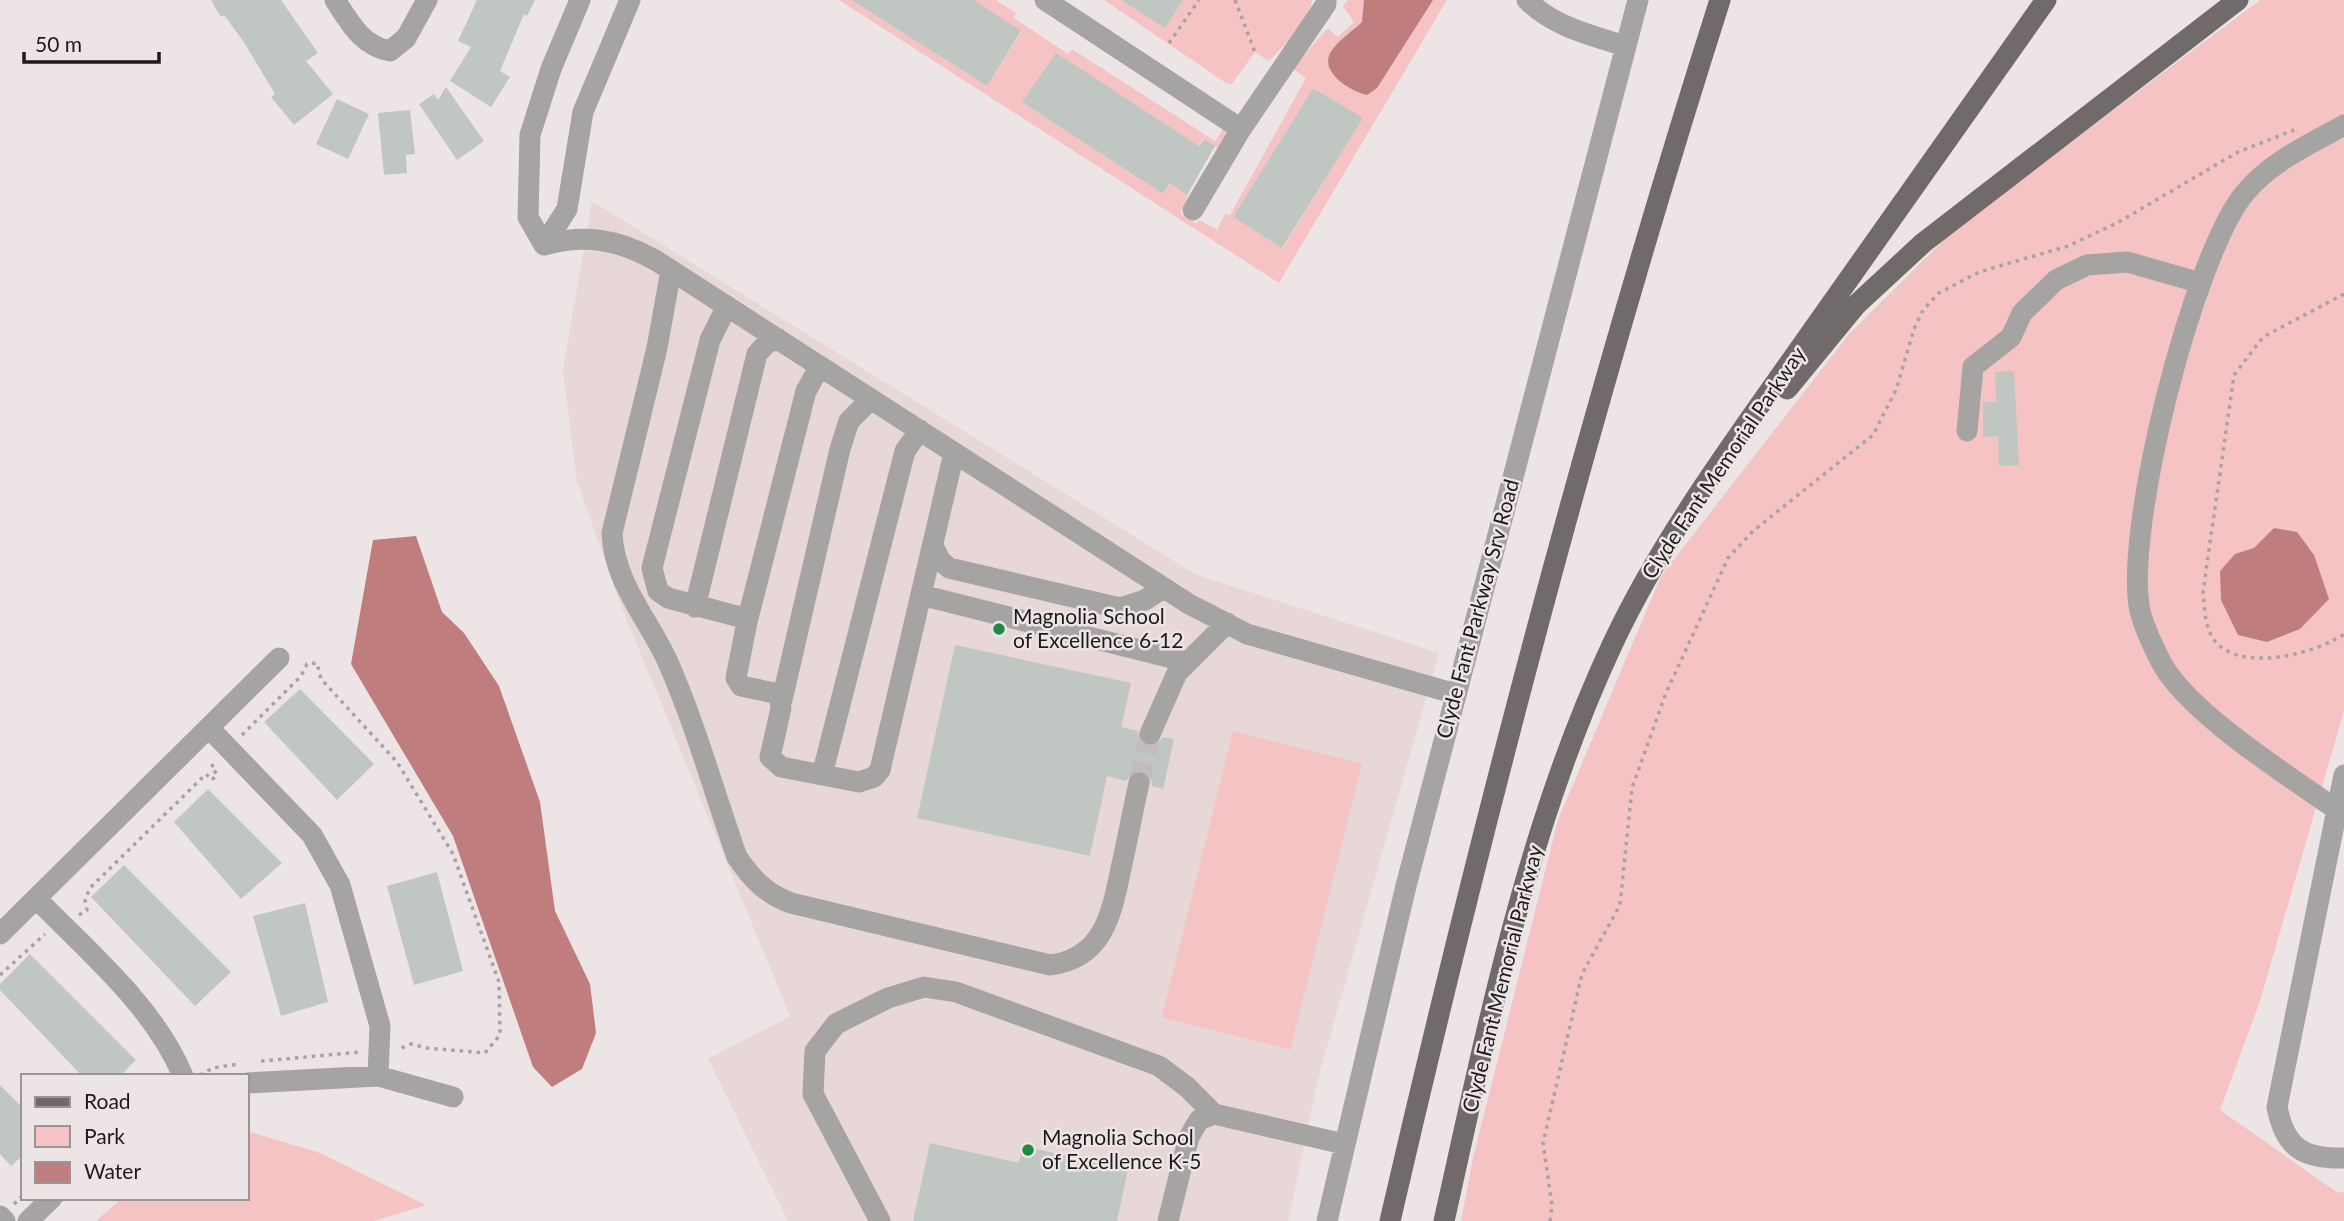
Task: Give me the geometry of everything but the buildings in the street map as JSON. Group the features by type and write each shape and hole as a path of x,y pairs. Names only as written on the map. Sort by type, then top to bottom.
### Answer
{"main road":[{"path":"1680,124 1688,71 1704,0"},
{"path":"1390,1221 1439,1008 1599,395 1720,0"},
{"name":"Clyde Fant Memorial Parkway","path":"1444,1221 1485,1043 1547,807 1577,723 1614,641 1692,504 2046,0"},
{"path":"1692,504 1856,305 1923,243 2238,0"}],"street":[{"path":"335,0 362,38 372,46 390,51 406,38 427,0"},
{"path":"544,245 528,217 530,135 551,69 580,0"},
{"path":"544,245 567,209 583,113 630,0"},
{"path":"1045,0 1241,129"},
{"path":"1193,210 1241,129 1326,4 1326,0"},
{"path":"1527,0 1540,13 1563,26 1625,46"},
{"name":"Clyde Fant Parkway Srv Road","path":"1327,1221 1456,694 1637,0"},
{"path":"2336,130 2289,154 2262,174 2243,195 2225,224 2180,343 2144,503 2138,556 2140,611 2161,662 2180,689 2266,760 2337,810"},
{"path":"544,245 573,237 608,241 634,248 1163,587 1247,634 1456,694"},
{"path":"1967,430 1973,367 2011,337 2022,313 2056,280 2087,265 2127,262 2201,283"},
{"path":"671,270 657,348 612,533 612,546 628,593 667,660 737,857 751,878 774,897 791,903 1049,965 1065,963 1088,950 1112,912 1139,783"},
{"path":"727,306 710,340 652,568 658,591 695,607 744,618 747,622"},
{"path":"695,607 757,354 777,338"},
{"path":"782,700 779,694 741,686 736,678 747,622 806,391 820,366"},
{"path":"871,399 849,421 840,449 770,757 772,762 780,767 859,782 874,777 880,770 954,453"},
{"path":"822,775 905,451 920,430"},
{"path":"933,546 940,560 949,568 1120,608 1145,600 1163,587"},
{"path":"921,595 1188,662"},
{"path":"1150,734 1177,673 1227,623"},
{"path":"0,934 279,658"},
{"path":"209,728 312,835 340,885 380,1026 378,1076"},
{"path":"2344,775 2277,1107 2282,1131 2296,1148 2320,1159 2344,1158"},
{"path":"36,898 144,1012 171,1046 182,1074"},
{"path":"880,1221 813,1094 816,1051 836,1024 888,998 924,987 956,992 1159,1066 1187,1087 1214,1114 1344,1144"},
{"path":"248,1083 378,1076 453,1097"},
{"path":"1168,1221 1189,1137 1199,1120 1214,1114"},
{"path":"28,1221 50,1200"},
{"path":"0,1216 5,1221"}],"path":[{"path":"1169,43 1199,0"},
{"path":"1235,0 1255,51"},
{"path":"1550,1221 1552,1205 1544,1143 1581,974 1620,905 1632,788 1636,776 1666,693 1728,558 1753,531 1873,435 1896,390 1914,330 1923,310 1939,293 1979,272 2068,246 2117,223 2238,152 2290,129 2336,130"},
{"path":"2344,294 2263,337 2234,375 2203,592 2206,625 2221,648 2259,661 2329,644 2344,634"},
{"path":"0,975 40,937 87,910 85,900 90,888 206,774 212,780 218,774 211,767 301,676 307,664 317,663 321,679 397,762 453,854 499,982 500,1035 485,1052 427,1048 411,1044 398,1050 304,1055 213,1068 201,1074"}],"shaded area":[{"name":"Magnolia School of Excellence 6-12","path":"592,201 1195,574 1439,653 1318,1079 1288,1221 788,1221 708,1059 790,1016 621,606 577,481 563,370"}],"green space":[{"path":"839,0 851,0 987,86 1021,32 974,0 996,0 1016,13 1014,18 1068,54 1072,49 1215,141 1225,126 1230,128 1219,149 1203,139 1173,185 1188,195 1180,213 1196,224 1199,220 1217,230 1225,214 1230,215 1306,78 1293,69 1296,64 1328,28 1338,37 1354,22 1343,6 1348,0 1447,0 1279,283","holes":["1313,88 1362,118 1283,248 1233,217","1022,102 1171,183 1163,194"]},
{"path":"1104,0 1312,0 1301,25 1282,48 1269,61 1255,52 1232,84 1226,83"},
{"path":"2260,0 2344,0 2344,711 2260,1001 2220,1110 2338,1193 2344,1191 2344,1221 1461,1221 1473,1158 1558,820 1661,576 1849,334 1957,227"},
{"path":"1233,731 1362,764 1290,1050 1162,1017"},
{"path":"248,1131 320,1153 426,1205 374,1221 96,1221 120,1200 248,1200"}],"water":[{"path":"1364,0 1433,0 1377,88 1367,95 1344,85 1328,65 1333,49 1362,22"},
{"path":"2274,528 2297,532 2314,555 2329,599 2300,629 2267,642 2238,635 2221,600 2220,571 2235,554 2254,548"},
{"path":"416,536 442,612 464,633 499,686 540,802 555,911 590,984 596,1033 582,1069 552,1087 533,1067 453,836 351,664 373,540"}],"tunnel":[{"path":"1139,783 1150,734"}],"place":[{"name":"Magnolia School of Excellence 6-12","path":"999,629"},
{"name":"Magnolia School of Excellence K-5","path":"1028,1150"}]}
